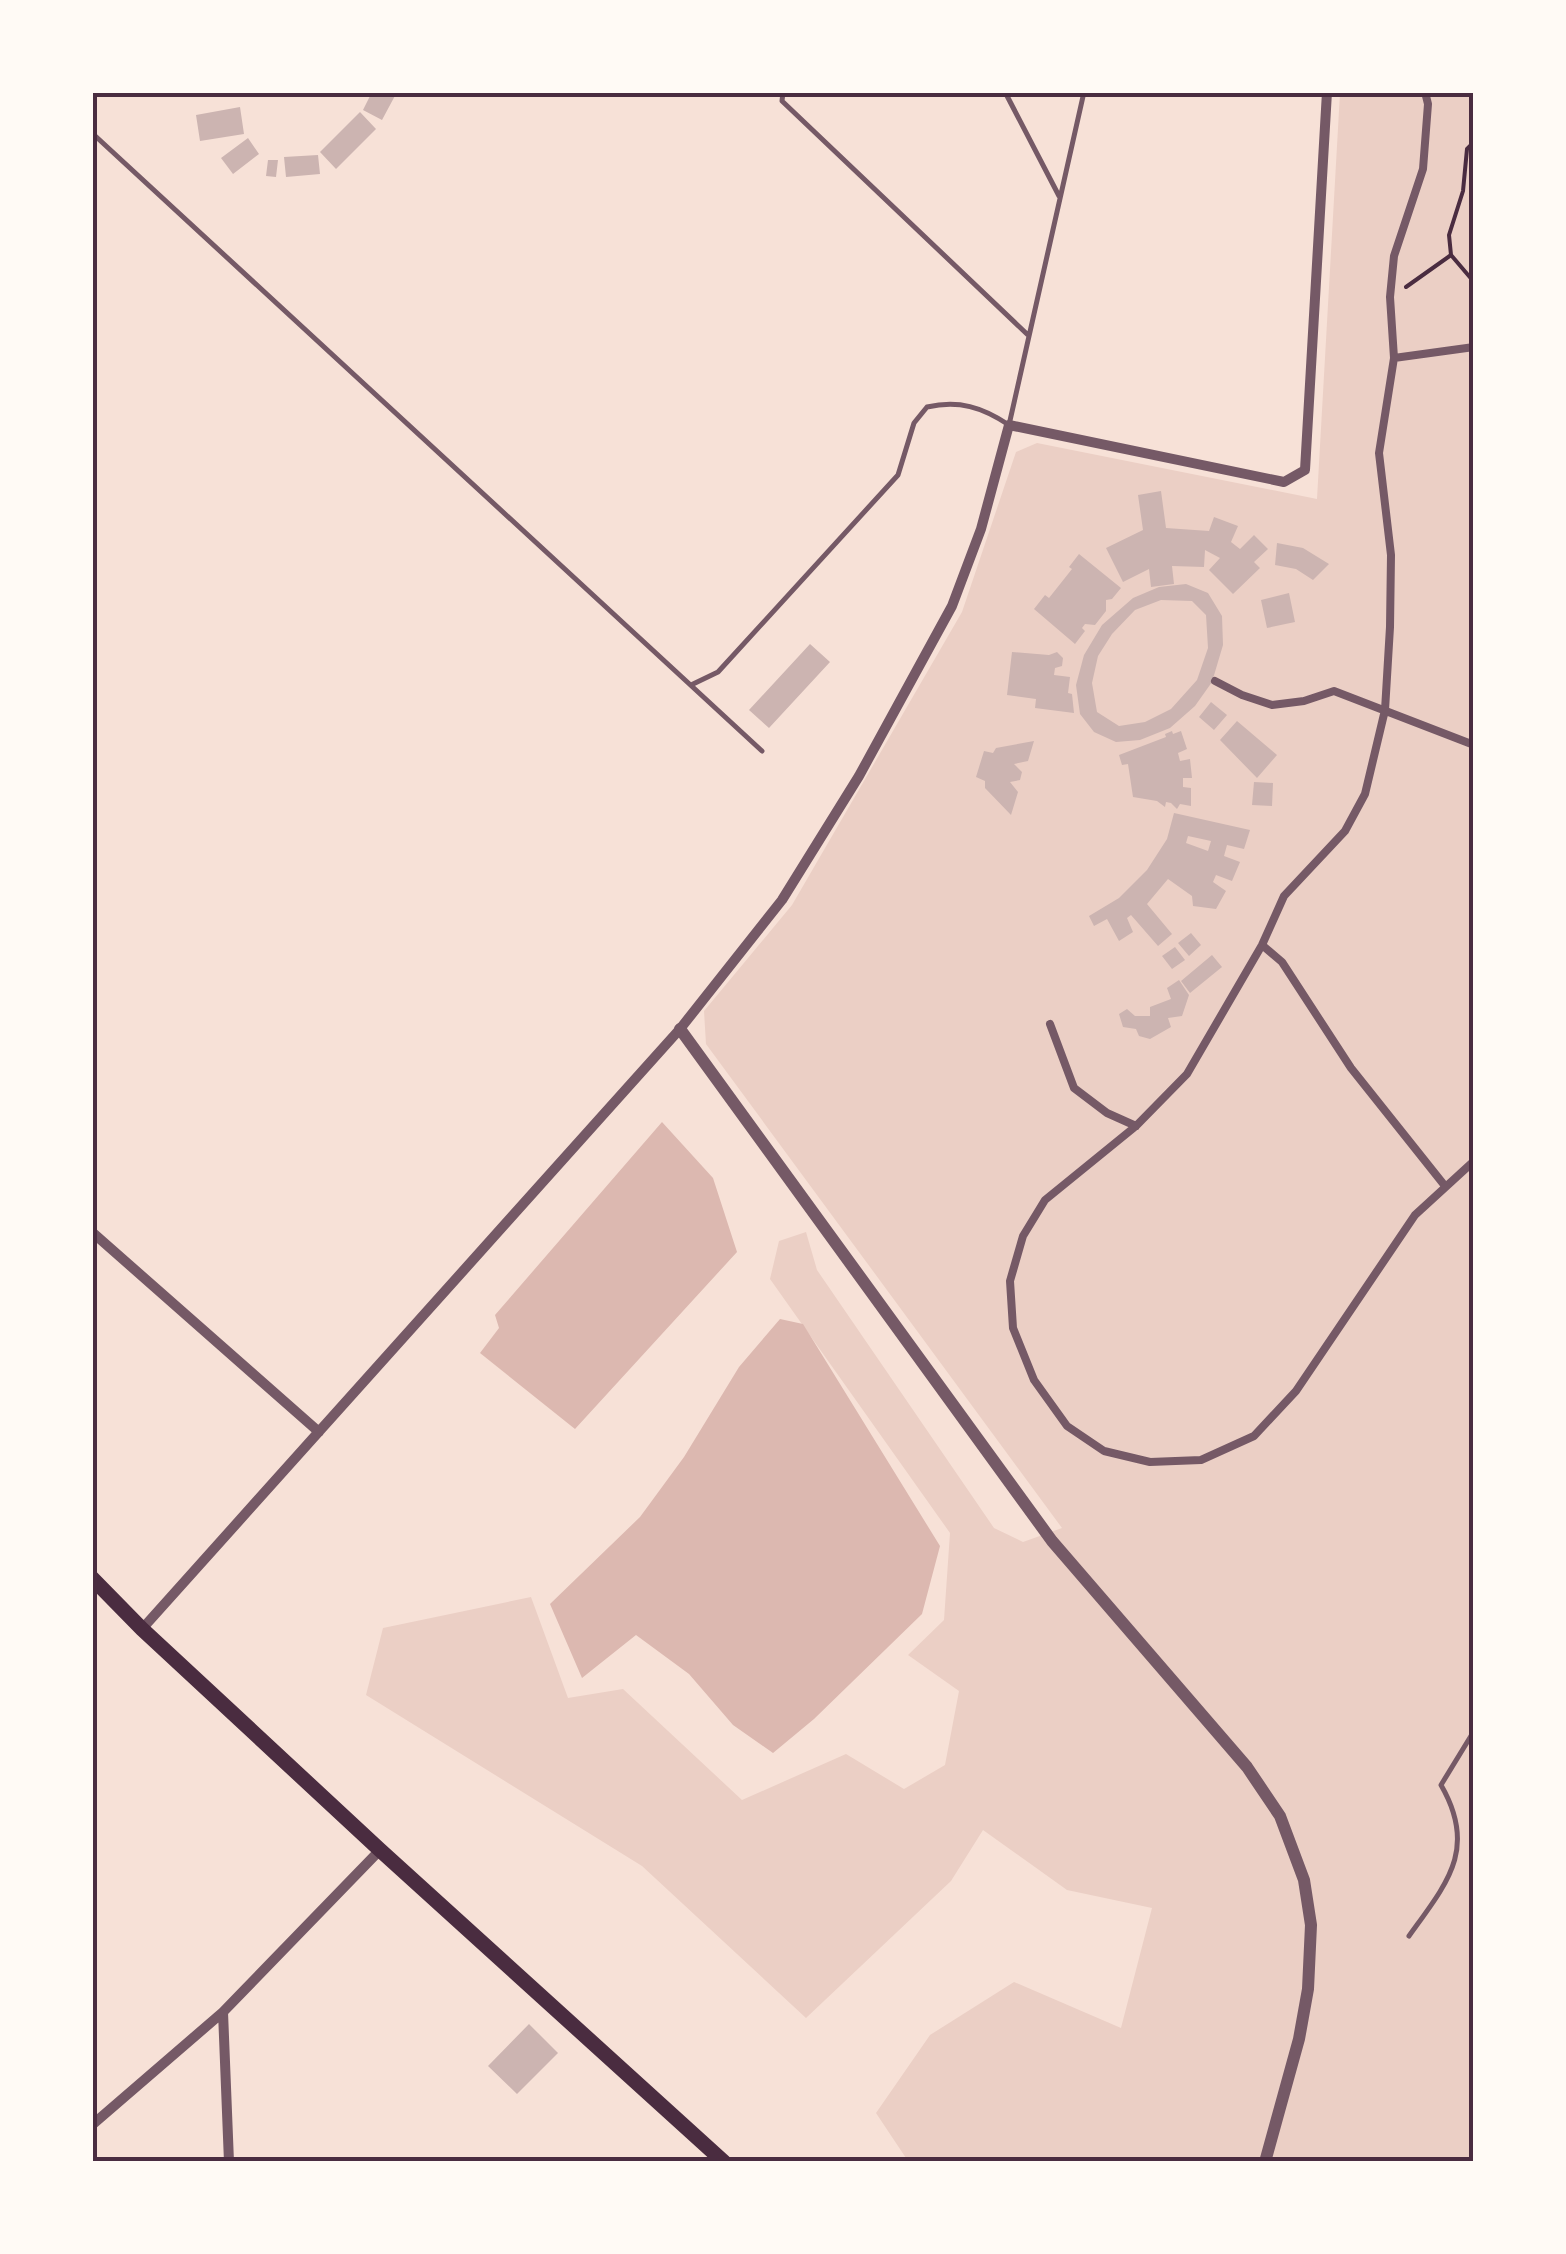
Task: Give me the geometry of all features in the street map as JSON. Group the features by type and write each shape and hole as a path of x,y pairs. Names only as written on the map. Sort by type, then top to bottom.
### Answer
{"highway":[{"path":"92,1578 380,1850 724,2162"}],"street":[{"path":"142,1629 680,1029 782,900 859,776 943,623 981,529 1009,425 1284,482 1305,470 1326,92"},
{"path":"1425,92 1428,104 1423,169 1394,256 1390,298 1394,358 1379,453 1391,555 1385,710 1366,794 1345,831 1284,896 1262,944 1187,1074 1136,1126 1045,1200 1023,1236 1010,1281 1014,1328 1034,1380 1067,1426 1104,1451 1150,1462 1201,1460 1254,1436 1296,1391 1416,1215 1474,1161"},
{"path":"1394,358 1474,346"},
{"path":"1215,681 1272,704 1304,701 1334,691 1474,744"},
{"path":"1262,944 1282,962 1351,1068 1444,1186"},
{"path":"1050,1024 1074,1088 1107,1113 1136,1126"},
{"path":"680,1029 1052,1540 1247,1767 1280,1816 1304,1880 1311,1925 1310,1957 1299,2038 1266,2162"},
{"path":"92,1232 319,1432"},
{"path":"92,2125 223,2012 380,1850"},
{"path":"223,2012 228,2162"}],"lane":[{"path":"784,92 782,101 1028,335"},
{"path":"1004,92 1060,198"},
{"path":"691,685 718,672 898,475 914,423 927,407 964,404 989,412 1009,425 1084,92"},
{"path":"92,133 762,751"},
{"path":"1409,1936 1450,1878 1459,1842 1455,1810 1440,1785 1474,1731"}],"path":[{"path":"1474,142 1467,149 1463,191 1449,235 1452,256 1474,282"},
{"path":"1390,298 1452,256"}],"shaded area":[{"path":"1340,93 1473,93 1473,2161 908,2161 876,2113 930,2035 1014,1982 1121,2028 1152,1908 1067,1890 983,1830 951,1881 806,2018 642,1866 366,1695 383,1628 531,1597 568,1698 623,1689 742,1800 846,1754 904,1789 945,1765 959,1691 908,1655 944,1620 950,1533 770,1279 779,1241 806,1232 817,1270 994,1528 1023,1542 1062,1528 706,1044 704,1011 792,905 962,612 1016,452 1037,443 1317,499"},
{"path":"662,1122 713,1178 737,1252 575,1429 480,1353 499,1328 495,1315"},
{"path":"780,1319 803,1324 940,1546 922,1614 814,1719 773,1753 733,1725 689,1674 636,1635 582,1678 550,1604 640,1517 684,1457 739,1367"}],"building":[{"path":"372,92 397,92 382,120 363,110"},
{"path":"240,107 244,134 200,141 196,115"},
{"path":"360,112 376,129 336,169 320,152"},
{"path":"248,138 259,154 233,174 221,158"},
{"path":"318,155 320,174 286,177 284,157"},
{"path":"268,160 278,160 276,177 266,176"},
{"path":"1161,491 1166,528 1209,531 1214,517 1238,526 1231,542 1240,549 1254,535 1268,549 1254,562 1260,568 1233,594 1209,570 1220,558 1205,550 1204,567 1172,566 1174,584 1151,587 1149,569 1123,582 1106,548 1143,530 1138,495"},
{"path":"1277,543 1303,548 1329,564 1313,580 1296,569 1275,565"},
{"path":"1079,554 1121,588 1106,600 1106,611 1095,625 1085,624 1085,631 1075,644 1034,609 1045,595 1049,598"},
{"path":"1186,584 1208,593 1222,616 1223,645 1212,682 1195,706 1170,728 1140,740 1116,742 1094,732 1080,714 1076,685 1084,655 1102,625 1133,598 1159,587","holes":["1161,600 1192,601 1206,615 1208,648 1197,680 1171,709 1145,722 1119,726 1097,712 1092,683 1098,656 1112,634 1135,610"]},
{"path":"1289,593 1295,622 1267,628 1261,600"},
{"path":"810,644 830,662 769,728 749,710"},
{"path":"1012,652 1057,652 1063,658 1062,666 1055,668 1054,675 1070,677 1068,693 1072,694 1074,713 1035,708 1036,699 1007,695"},
{"path":"1211,702 1227,715 1214,730 1199,717"},
{"path":"1237,721 1277,755 1257,778 1220,740"},
{"path":"1172,731 1181,731 1187,749 1178,753 1180,761 1190,759 1192,778 1183,778 1183,787 1191,788 1191,806 1180,804 1177,809 1171,803 1166,802 1165,807 1157,801 1133,797 1128,764 1122,765 1119,755"},
{"path":"1034,741 1028,761 1014,764 1022,772 1020,780 1010,782 1018,792 1011,815 985,788 985,781 976,777 984,751 993,753 996,748"},
{"path":"1254,782 1273,783 1272,806 1252,805"},
{"path":"1174,813 1250,830 1244,849 1227,845 1224,856 1240,862 1232,881 1216,875 1213,882 1226,891 1216,909 1193,906 1192,896 1168,879 1147,904 1172,934 1158,946 1131,915 1127,918 1133,932 1119,941 1107,919 1094,926 1089,916 1119,898 1147,870 1167,839","holes":["1188,836 1211,841 1208,851 1186,843"]},
{"path":"1191,933 1201,945 1189,956 1178,943"},
{"path":"1175,947 1185,960 1172,969 1162,956"},
{"path":"1212,955 1222,967 1190,993 1181,981"},
{"path":"1179,980 1189,995 1182,1016 1168,1018 1171,1027 1150,1039 1139,1036 1136,1029 1123,1027 1119,1014 1127,1009 1135,1016 1150,1016 1150,1007 1171,999 1167,988"},
{"path":"529,2024 558,2053 517,2094 488,2066"}]}
